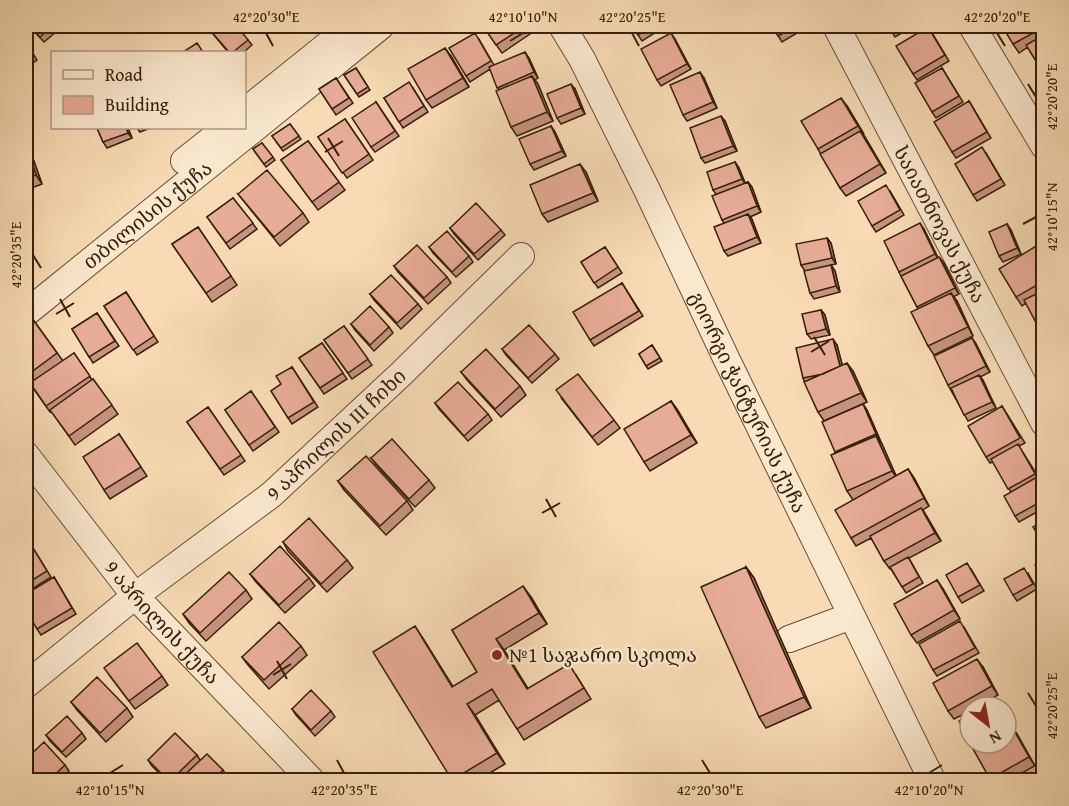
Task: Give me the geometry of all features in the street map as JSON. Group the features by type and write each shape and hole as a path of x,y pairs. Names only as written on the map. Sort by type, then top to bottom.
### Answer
{"street":[{"path":"246,110 351,26"},
{"name":"თბილისის ქუჩა","path":"26,313 381,26"},
{"name":"გიორგი ჭანტურიას ქუჩა","path":"562,26 582,59 647,190 850,616 932,780"},
{"name":"საიათნოვას ქუჩა","path":"836,26 1044,423"},
{"path":"972,26 1044,146"},
{"name":"თბილისის ქუჩა","path":"26,291 225,129"},
{"name":"9 აპრილის III ჩიხი","path":"26,685 135,596 271,495 401,374 521,256"},
{"name":"9 აპრილის ქუჩა","path":"26,455 135,596 311,780"},
{"path":"789,639 850,616"}],"building":[{"path":"30,26 52,26 40,37"},
{"path":"213,26 237,26 248,40 234,51 228,51 209,29"},
{"path":"483,26 525,26 496,45"},
{"path":"632,26 653,26 638,35"},
{"path":"772,26 796,26 778,36"},
{"path":"888,26 900,26 891,31"},
{"path":"1002,26 1044,26 1044,27 1013,44"},
{"path":"928,27 945,55 913,74 896,46"},
{"path":"475,33 491,61 466,76 449,48"},
{"path":"671,33 687,64 657,80 641,49"},
{"path":"1044,35 1044,74 1026,45"},
{"path":"26,43 33,55 26,60"},
{"path":"197,43 202,51 185,51"},
{"path":"445,48 463,78 426,100 408,69"},
{"path":"525,52 534,72 497,88 489,67"},
{"path":"356,68 368,87 357,94 344,75"},
{"path":"942,68 959,96 932,112 915,83"},
{"path":"700,72 713,102 683,115 670,85"},
{"path":"532,76 547,112 511,127 496,91"},
{"path":"336,78 349,98 332,109 319,89"},
{"path":"409,82 424,106 399,122 384,98"},
{"path":"571,84 581,108 557,118 547,94"},
{"path":"841,98 858,126 818,149 801,121"},
{"path":"969,101 987,132 952,152 934,122"},
{"path":"376,102 395,131 371,147 352,118"},
{"path":"721,116 733,146 701,158 690,128"},
{"path":"345,119 369,154 342,173 318,137"},
{"path":"290,124 299,136 281,148 272,136"},
{"path":"551,126 562,151 530,164 519,139"},
{"path":"97,129 126,129 128,133 103,142"},
{"path":"860,131 880,164 840,188 820,154"},
{"path":"308,141 339,182 312,202 281,160"},
{"path":"262,143 273,157 264,164 253,149"},
{"path":"26,147 36,175 26,179"},
{"path":"982,147 1001,179 973,195 955,164"},
{"path":"735,162 742,179 713,190 707,172"},
{"path":"580,164 593,193 542,214 530,185"},
{"path":"267,170 303,213 274,237 238,194"},
{"path":"748,182 757,206 722,220 712,196"},
{"path":"886,185 900,210 872,226 858,201"},
{"path":"233,198 253,223 226,243 207,217"},
{"path":"476,203 501,230 474,254 450,228"},
{"path":"748,214 757,237 724,251 714,227"},
{"path":"920,223 935,254 899,272 884,241"},
{"path":"1007,224 1017,248 999,256 989,232"},
{"path":"198,227 231,276 206,293 172,244"},
{"path":"447,231 469,256 452,272 429,247"},
{"path":"827,238 832,258 801,265 796,244"},
{"path":"1041,243 1044,248 1044,281 1016,297 999,269"},
{"path":"417,245 447,277 424,298 394,266"},
{"path":"605,247 618,267 594,283 581,262"},
{"path":"939,257 955,288 917,307 901,276"},
{"path":"831,265 836,286 810,293 804,271"},
{"path":"391,275 418,304 397,323 370,294"},
{"path":"622,283 639,311 590,340 573,312"},
{"path":"1044,290 1044,323 1038,326 1024,300"},
{"path":"126,292 154,336 133,350 104,306"},
{"path":"951,293 968,327 928,346 911,312"},
{"path":"370,306 389,327 370,345 351,324"},
{"path":"821,310 826,329 807,334 802,314"},
{"path":"97,313 115,341 89,357 72,329"},
{"path":"34,321 57,353 26,376 26,328"},
{"path":"529,325 555,354 528,378 502,349"},
{"path":"344,326 368,359 348,373 324,340"},
{"path":"972,338 986,366 948,385 934,356"},
{"path":"833,339 840,366 823,374 803,378 796,348"},
{"path":"322,343 343,373 320,388 299,358"},
{"path":"652,345 660,358 646,366 639,354"},
{"path":"486,349 520,386 495,409 461,372"},
{"path":"74,353 90,376 46,406 30,383"},
{"path":"847,363 861,393 818,412 804,382"},
{"path":"292,367 314,402 288,418 271,391 281,384 276,376"},
{"path":"578,374 614,420 592,437 556,390"},
{"path":"979,375 992,402 964,415 951,388"},
{"path":"93,379 112,405 69,436 50,410"},
{"path":"458,382 488,414 464,436 435,403"},
{"path":"251,391 275,427 249,445 225,410"},
{"path":"671,401 691,435 644,462 624,429"},
{"path":"863,404 876,434 835,452 822,422"},
{"path":"1002,406 1020,438 986,457 968,426"},
{"path":"208,407 241,455 220,469 187,422"},
{"path":"119,434 141,467 104,490 83,457"},
{"path":"876,436 892,471 847,491 831,455"},
{"path":"392,439 429,480 409,499 371,458"},
{"path":"1018,444 1035,474 1008,489 991,459"},
{"path":"366,456 407,501 380,526 338,481"},
{"path":"908,469 924,498 851,538 835,510"},
{"path":"1037,477 1044,488 1044,500 1015,516 1004,496"},
{"path":"921,508 935,533 884,561 870,536"},
{"path":"309,518 347,560 321,584 283,542"},
{"path":"1044,521 1044,542 1043,543 1033,527"},
{"path":"280,546 309,578 279,605 250,574"},
{"path":"33,548 47,571 26,584 26,552"},
{"path":"908,557 919,577 902,587 890,567"},
{"path":"1044,560 1044,580 1035,565"},
{"path":"967,563 980,585 958,597 946,575"},
{"path":"746,567 804,697 759,717 701,587"},
{"path":"1024,568 1033,584 1013,595 1004,579"},
{"path":"229,572 246,590 200,633 183,614"},
{"path":"54,577 72,608 37,629 26,610 26,594"},
{"path":"937,580 954,610 911,635 894,604"},
{"path":"523,586 539,613 496,639 527,689 569,664 584,688 517,729 492,689 467,704 497,753 452,780 373,652 415,626 452,687 477,672 452,630"},
{"path":"1044,603 1044,613 1039,605"},
{"path":"960,621 975,648 933,670 919,644"},
{"path":"279,622 301,646 264,680 242,657"},
{"path":"137,643 162,676 129,701 104,668"},
{"path":"977,659 992,686 976,695 958,695 958,705 948,711 933,683"},
{"path":"97,677 127,708 100,733 71,702"},
{"path":"311,690 331,711 311,730 292,709"},
{"path":"67,716 82,733 62,752 46,735"},
{"path":"175,733 197,755 171,780 168,780 148,760"},
{"path":"1018,737 1029,757 990,779 976,755 1018,755"},
{"path":"44,742 65,765 49,780 32,780 26,774 26,759"},
{"path":"207,754 223,770 212,780 179,780"},
{"path":"1038,764 1044,780 1009,780"}],"place":[{"name":"№1 საჯარო სკოლა","path":"497,655"}]}
